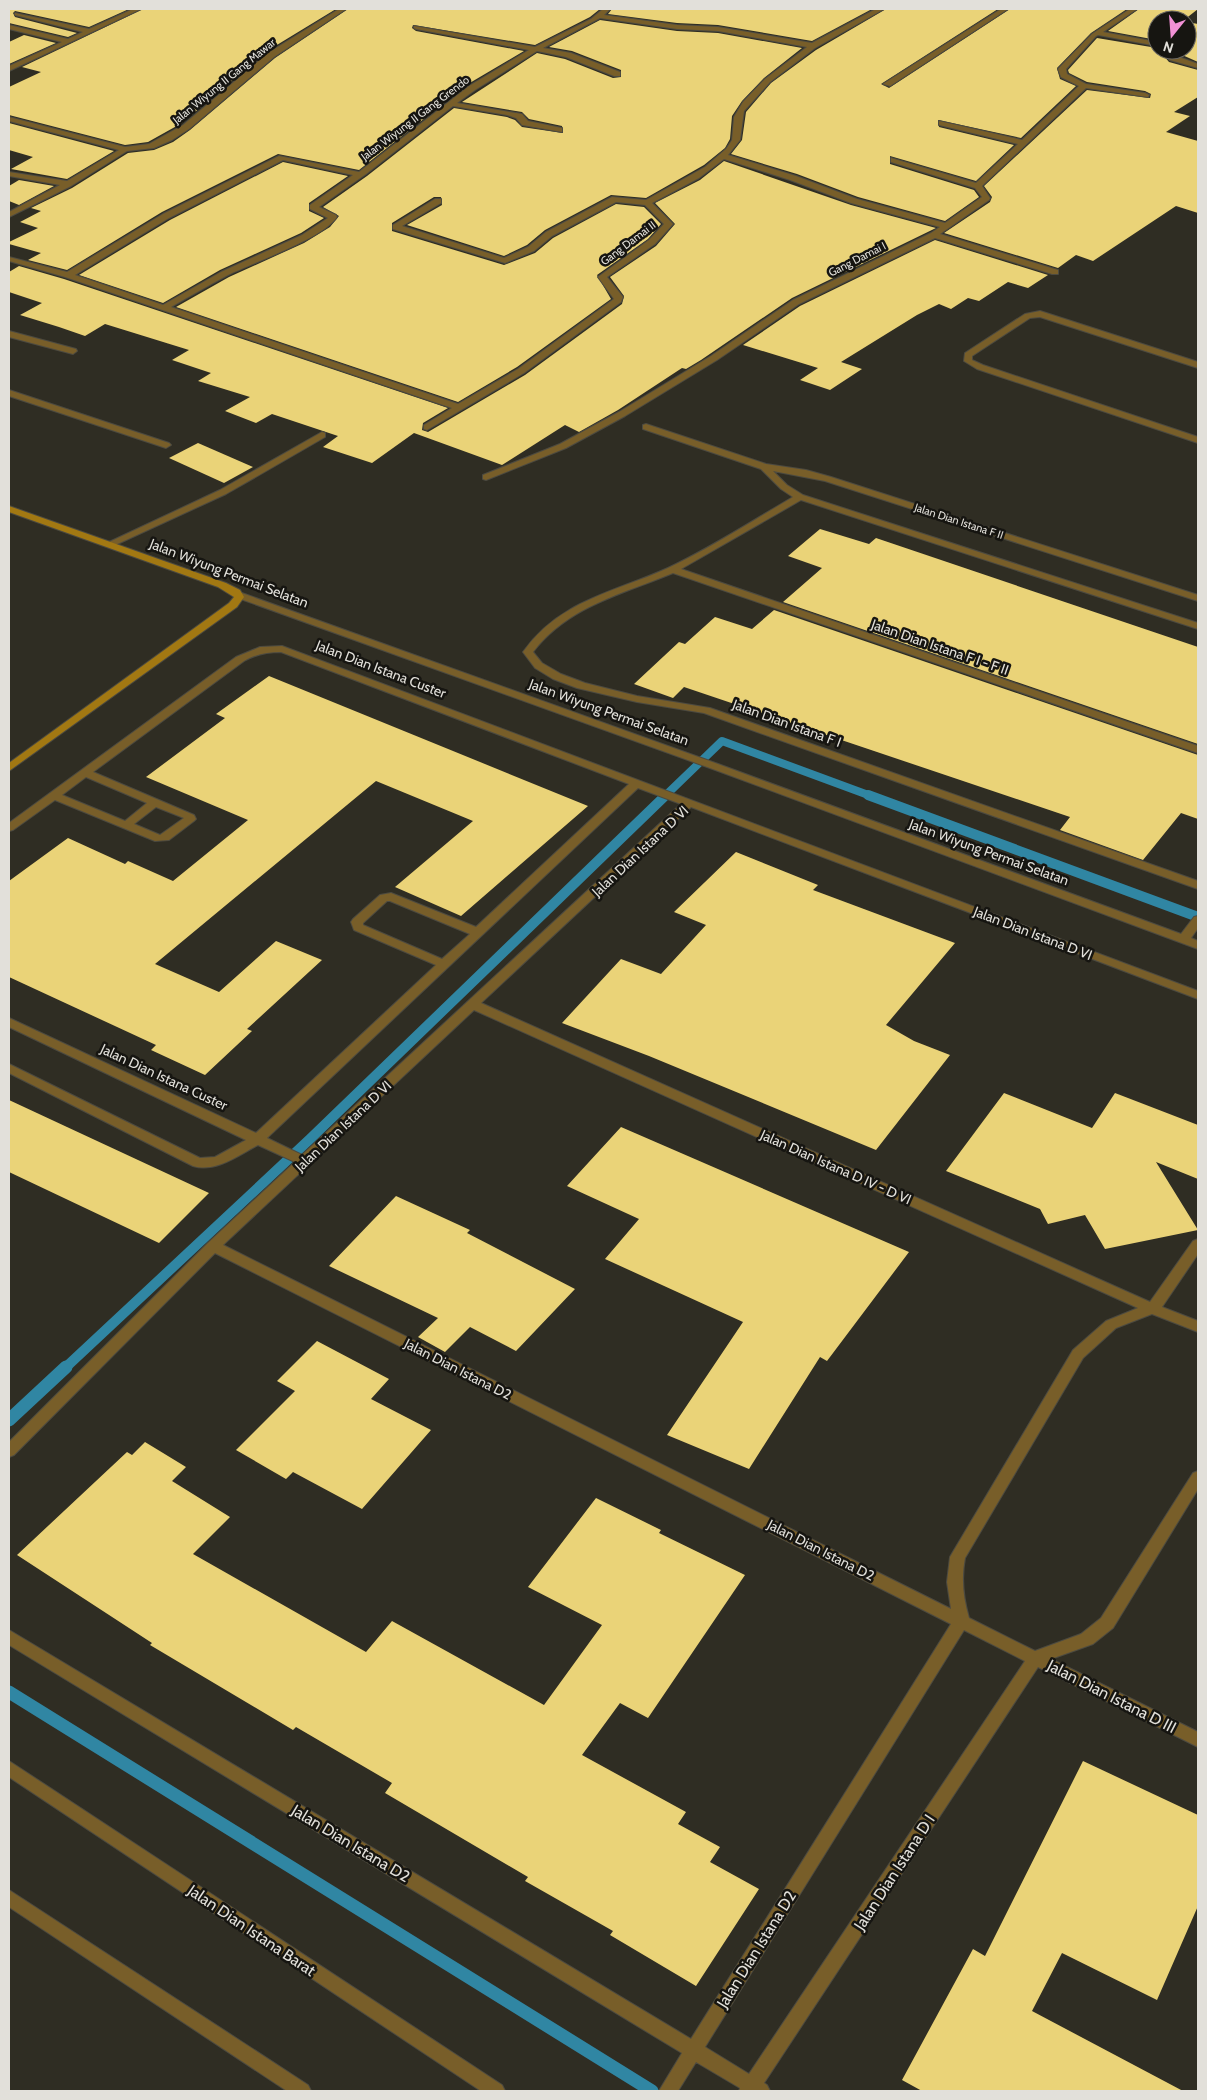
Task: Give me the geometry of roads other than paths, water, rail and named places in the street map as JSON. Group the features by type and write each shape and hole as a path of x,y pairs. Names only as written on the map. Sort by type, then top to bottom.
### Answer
{"street":[{"path":"9,69 138,9"},
{"name":"Jalan Wiyung II Gang Mawar","path":"9,214 68,184 125,149 151,146 186,127 271,55 342,9"},
{"name":"Jalan Wiyung II Gang Grendo","path":"68,275 166,216 282,158 359,174 472,88 534,50 599,16 607,9"},
{"name":"Gang Damai II","path":"427,427 521,371 618,300 619,297 602,277 652,242 669,224 647,202 688,181 722,156 737,136 739,113 756,91 815,46 881,9"},
{"path":"887,84 1005,9"},
{"path":"1134,9 1098,32 1062,69 1064,75 1084,86 1145,95"},
{"path":"17,14 89,31"},
{"path":"599,16 653,24 718,29 815,46"},
{"path":"9,27 68,41"},
{"path":"416,27 582,59 617,74"},
{"path":"1098,32 1147,42"},
{"path":"1179,60 1198,66"},
{"path":"894,160 978,186 1084,86"},
{"path":"450,104 508,113 519,116 525,123 559,130"},
{"path":"9,119 125,149"},
{"path":"9,126 18,122"},
{"path":"942,123 1024,143"},
{"path":"722,156 793,178 854,200 946,226"},
{"path":"9,174 68,184"},
{"path":"165,307 224,274 305,236 331,220 333,217 330,214 313,207 359,174"},
{"name":"Gang Damai I","path":"486,477 563,446 714,358 796,302 934,234 986,198 978,186"},
{"path":"438,200 396,227 505,261 531,249 549,234 615,198 647,202"},
{"path":"934,234 1055,272"},
{"path":"9,259 68,275 165,307 460,408"},
{"path":"1198,365 1040,314 1028,316 968,355 968,361 980,367 1198,440"},
{"path":"9,334 73,351"},
{"path":"9,393 166,445"},
{"path":"646,428 764,467"},
{"path":"110,544 223,492 322,435"},
{"name":"Jalan Dian Istana F II","path":"764,467 784,487 800,496 1198,626"},
{"name":"Jalan Dian Istana F II","path":"764,467 799,471 828,479 1198,598"},
{"path":"672,569 800,496"},
{"name":"Jalan Wiyung Permai Selatan","path":"9,509 222,585 239,595 714,766 1198,945"},
{"name":"Jalan Dian Istana F I - F II","path":"672,569 1198,750"},
{"name":"Jalan Dian Istana F I","path":"672,569 570,610 534,642 528,652 532,661 545,671 630,700 706,710 1198,885"},
{"path":"9,768 233,605 239,595"},
{"name":"Jalan Dian Istana Custer","path":"9,828 248,653 272,648 282,649 689,803"},
{"path":"53,796 162,839 190,820 190,817 84,772"},
{"path":"9,1068 198,1163 218,1161 260,1140 478,933 642,785"},
{"path":"126,826 155,802"},
{"name":"Jalan Dian Istana D VI","path":"213,1246 300,1160 475,1005 689,803 1198,995"},
{"path":"444,965 358,927 357,922 384,898 391,897 478,933"},
{"path":"1183,940 1195,925"},
{"name":"Jalan Dian Istana D IV - D VI","path":"475,1005 1153,1309 1198,1327"},
{"name":"Jalan Dian Istana Custer","path":"9,1022 300,1160"},
{"path":"962,1620 955,1599 953,1578 958,1557 1078,1354 1100,1331 1119,1318 1153,1309 1198,1244"},
{"path":"9,1451 213,1246"},
{"name":"Jalan Dian Istana D2","path":"213,1246 1036,1657"},
{"name":"Jalan Dian Istana D III","path":"1036,1657 1087,1639 1107,1623 1198,1477"},
{"name":"Jalan Dian Istana D2","path":"668,2091 962,1620"},
{"name":"Jalan Dian Istana D2","path":"9,1638 693,2049"},
{"name":"Jalan Dian Istana D III","path":"1036,1657 1198,1740"},
{"name":"Jalan Dian Istana D I","path":"693,2049 754,2090 1036,1657"},
{"name":"Jalan Dian Istana Barat","path":"9,1768 496,2091"},
{"path":"9,1898 302,2091"}],"waterway":[{"path":"665,796 722,741 871,796"},
{"path":"65,1368 310,1139 666,795"},
{"path":"868,795 1198,917"},
{"path":"9,1420 66,1367"},
{"path":"9,1692 652,2091"}]}
